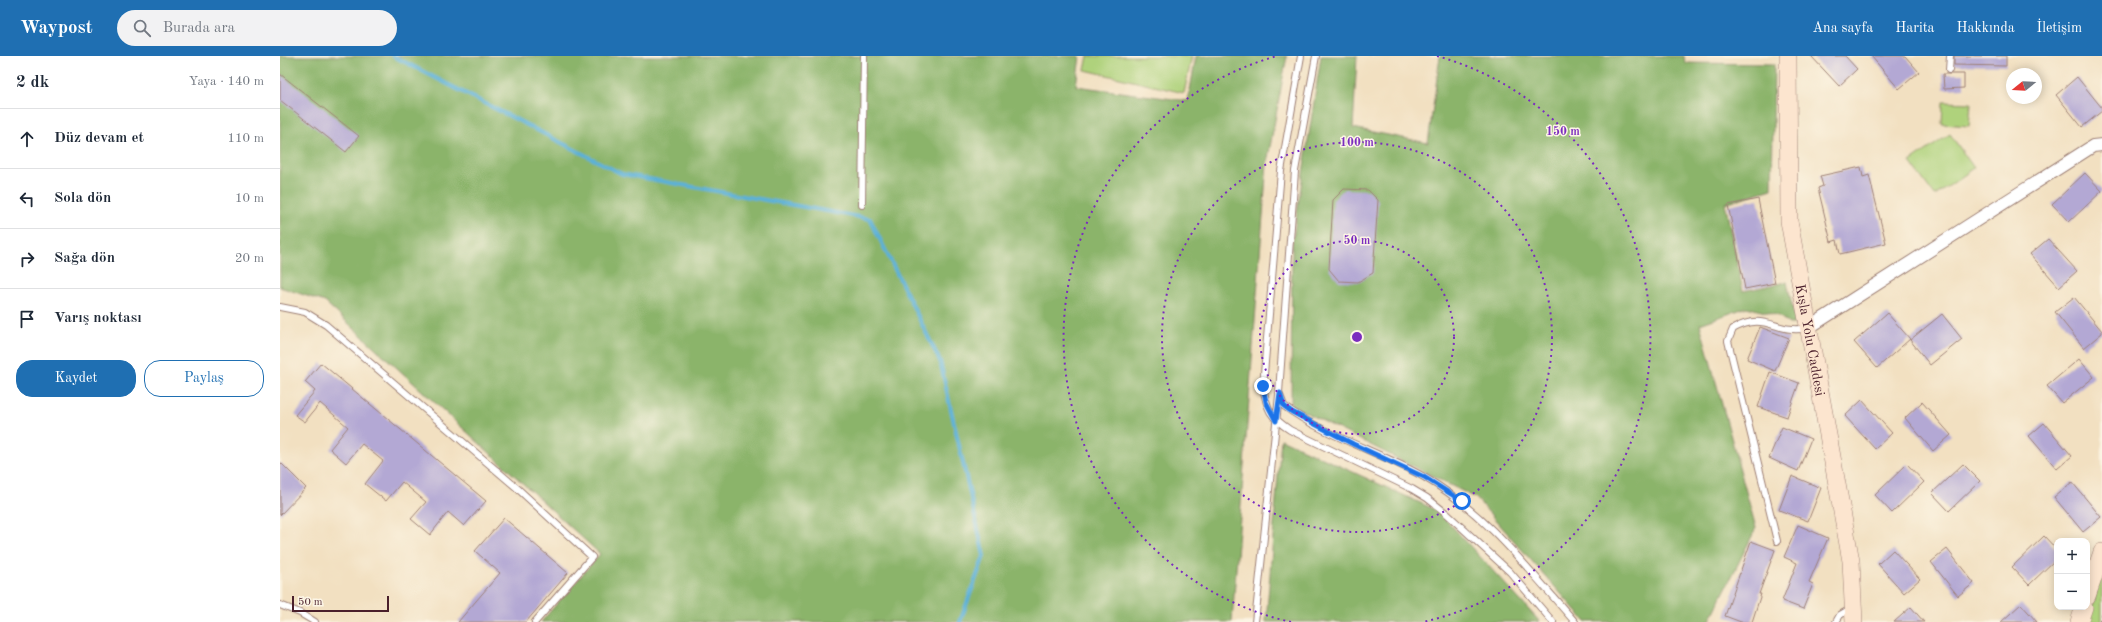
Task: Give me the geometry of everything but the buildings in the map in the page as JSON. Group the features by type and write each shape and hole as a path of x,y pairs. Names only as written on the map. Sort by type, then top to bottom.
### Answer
{"street":[{"name":"Kışla Yolu Caddesi","path":"1788,56 1789,222 1851,561 1854,615"},
{"path":"1808,328 2093,146 2102,145"},
{"path":"2090,587 2102,552"},
{"path":"2079,622 2083,610"}],"lane":[{"path":"862,205 864,56"},
{"path":"1301,56 1281,171 1263,386 1266,402 1276,421 1290,430 1412,489 1427,498 1446,513 1500,562 1553,622"},
{"path":"1255,622 1280,393 1295,172 1316,56"},
{"path":"1949,70 1950,56"},
{"path":"280,307 305,312 326,325 517,488 592,557 535,622"},
{"path":"1777,541 1728,341 1733,328 1745,322 1756,320 1798,330 1808,328"},
{"path":"1280,393 1284,406 1292,412 1353,444 1424,477 1462,501 1508,546 1575,622"},
{"path":"280,605 300,613 315,622"},
{"path":"1836,622 1840,615 1854,615"}],"path":[{"path":"2100,622 2102,612"}],"green space":[{"path":"280,56 1080,56 1076,86 1188,101 1196,56 1287,56 1267,163 1232,622 591,622 587,618 584,622 541,622 600,554 325,302 280,287"},
{"path":"1088,56 1192,56 1184,93 1085,70"},
{"path":"1321,56 1357,56 1353,128 1428,143 1440,56 1684,56 1685,63 1774,64 1772,189 1725,203 1743,291 1787,282 1796,324 1789,324 1779,316 1747,307 1700,324 1756,528 1709,622 1586,622 1476,498 1291,405 1292,245"},
{"path":"1943,102 1971,103 1969,126 1942,124"},
{"path":"1950,134 1974,168 1935,196 1910,162"},
{"path":"1281,439 1438,511 1540,622 1266,622"},
{"path":"2102,571 2102,622 2088,622"}],"waterway":[{"path":"393,56 622,174 870,219 940,361 984,556 960,622"}],"route":[{"path":"1263,386 1266,402 1276,421 1280,393 1284,406 1292,412 1353,444 1424,477 1462,501"}]}
